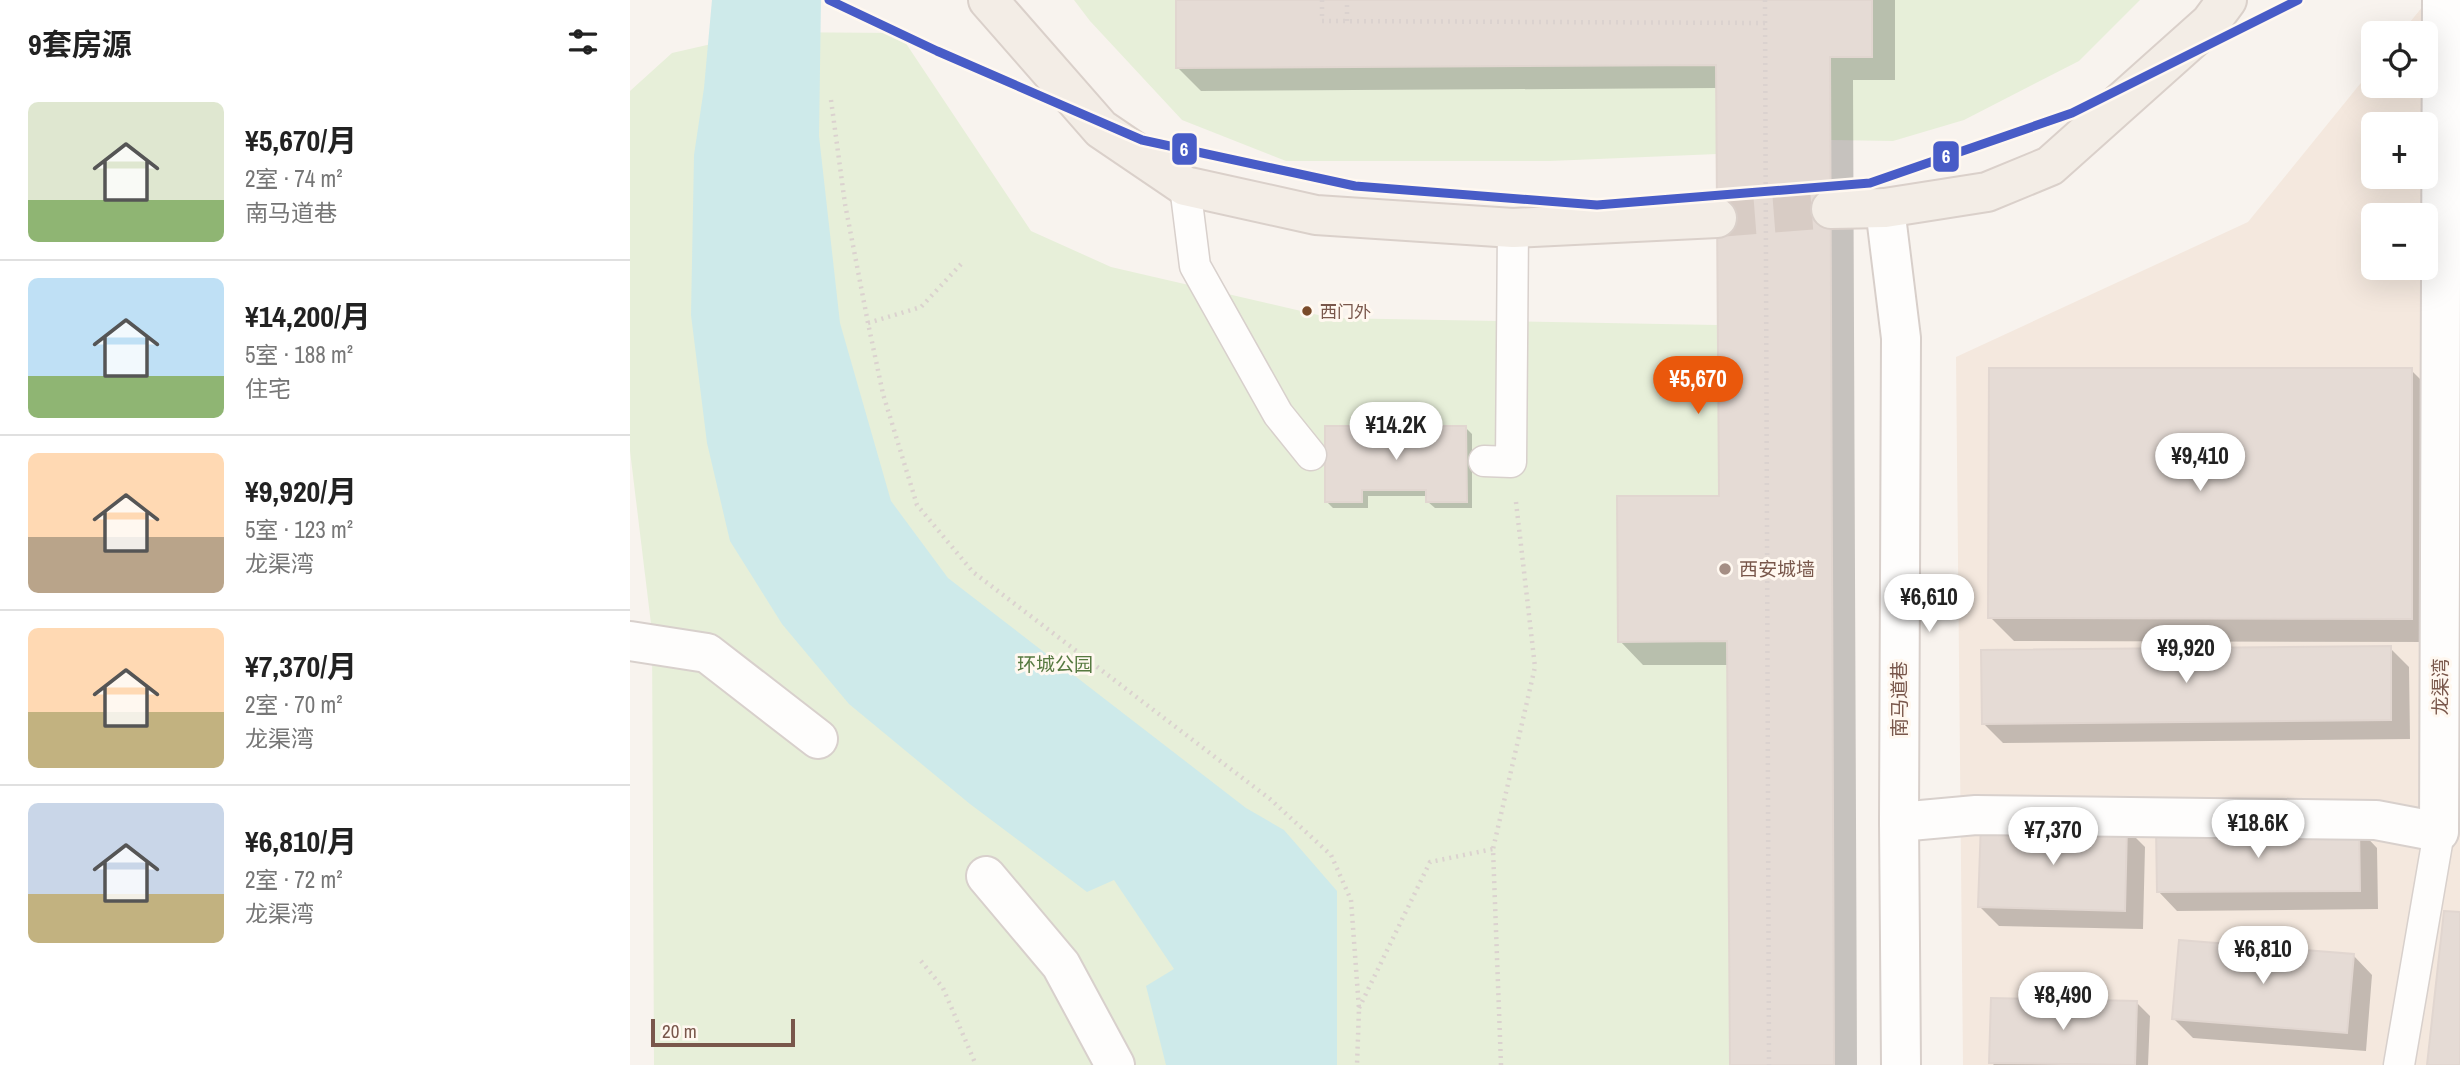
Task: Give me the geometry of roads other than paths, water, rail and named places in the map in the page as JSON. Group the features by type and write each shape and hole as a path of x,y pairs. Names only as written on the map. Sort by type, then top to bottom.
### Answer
{"main road":[{"path":"988,0 1101,129 1185,186 1316,215 1513,228 1717,218"},
{"path":"1831,209 1885,208 1987,192 2050,166 2210,23 2227,0"}],"street":[{"name":"龙渠湾","path":"2442,0 2450,834"},
{"name":"南马道巷","path":"1885,208 1900,338 1901,1065"},
{"path":"630,641 706,653 818,739"},
{"path":"1899,822 1976,815 2376,820 2450,834"},
{"path":"986,876 1061,965 1115,1065"}],"lane":[{"path":"1185,186 1195,266 1278,415 1311,455"},
{"path":"1498,462 1513,228"},
{"path":"2399,1065 2450,834"}],"water":[{"path":"712,0 821,0 819,136 840,323 891,501 948,578 1246,808 1284,830 1337,891 1337,1065 1166,1065 1146,986 1174,969 1114,880 1087,892 970,804 849,704 782,624 730,541 707,443 691,315 694,155 704,88"}],"tunnel":[{"path":"1717,218 1831,209"}],"place":[{"name":"西门外","path":"1307,311"},
{"name":"西安城墙","path":"1725,569"}],"park label":[{"name":"环城公园","path":"1055,664"}]}
